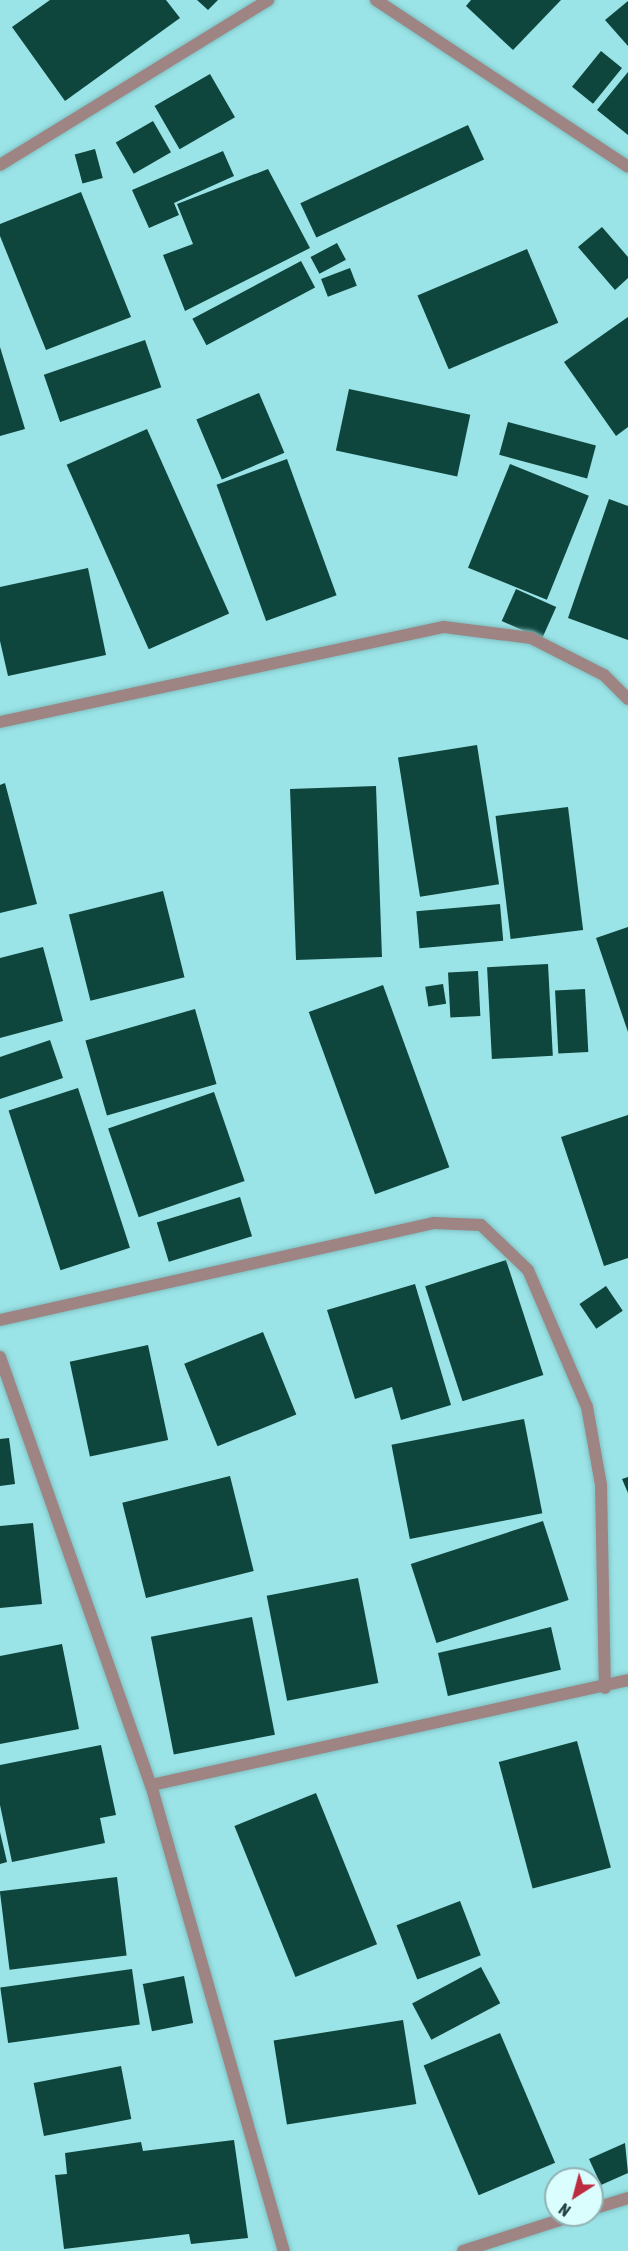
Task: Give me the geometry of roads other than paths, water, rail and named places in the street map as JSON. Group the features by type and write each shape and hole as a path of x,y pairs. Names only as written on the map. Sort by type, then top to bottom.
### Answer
{"street":[{"path":"0,165 268,0"},
{"path":"376,0 628,167"},
{"path":"0,722 444,627 531,638 604,675 628,699"},
{"path":"0,1320 434,1223 481,1225 528,1270 587,1407 601,1485 605,1688"},
{"path":"0,1358 151,1785 284,2251"},
{"path":"151,1785 605,1688 628,1680"},
{"path":"604,2206 628,2198"},
{"path":"463,2251 544,2225"}]}
